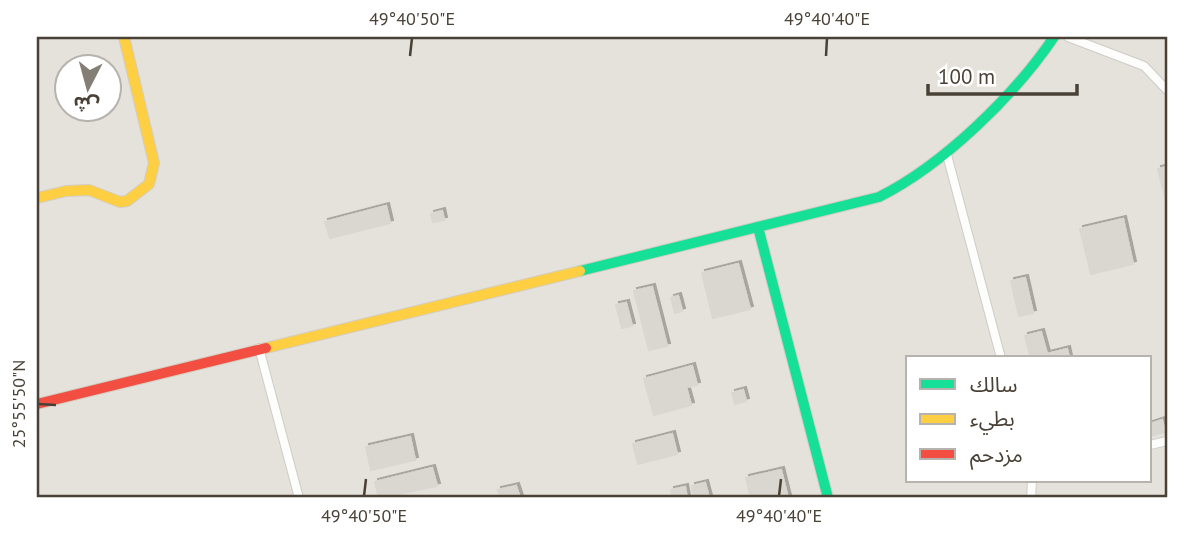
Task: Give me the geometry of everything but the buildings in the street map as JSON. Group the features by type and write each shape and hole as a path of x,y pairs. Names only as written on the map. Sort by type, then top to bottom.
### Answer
{"street":[{"path":"37,198 66,191 89,190 120,202 127,201 149,184 154,163 124,37"},
{"path":"37,404 879,197 919,177 947,155 1028,72 1054,37"},
{"path":"1068,37 1144,66 1167,90"},
{"path":"947,155 1000,356"},
{"path":"758,227 828,498"},
{"path":"259,348 299,498"}],"shaded area":[{"path":"37,37 1167,37 1167,498 37,498"}],"traffic: fast":[{"path":"580,271 879,197 928,167 976,127 1019,82 1054,37"},
{"path":"758,227 828,498"}],"traffic: slow":[{"path":"37,198 66,191 89,190 120,202 127,201 149,184 154,163 124,37"},
{"path":"266,348 580,271"}],"traffic: jam":[{"path":"37,404 266,348"}]}
